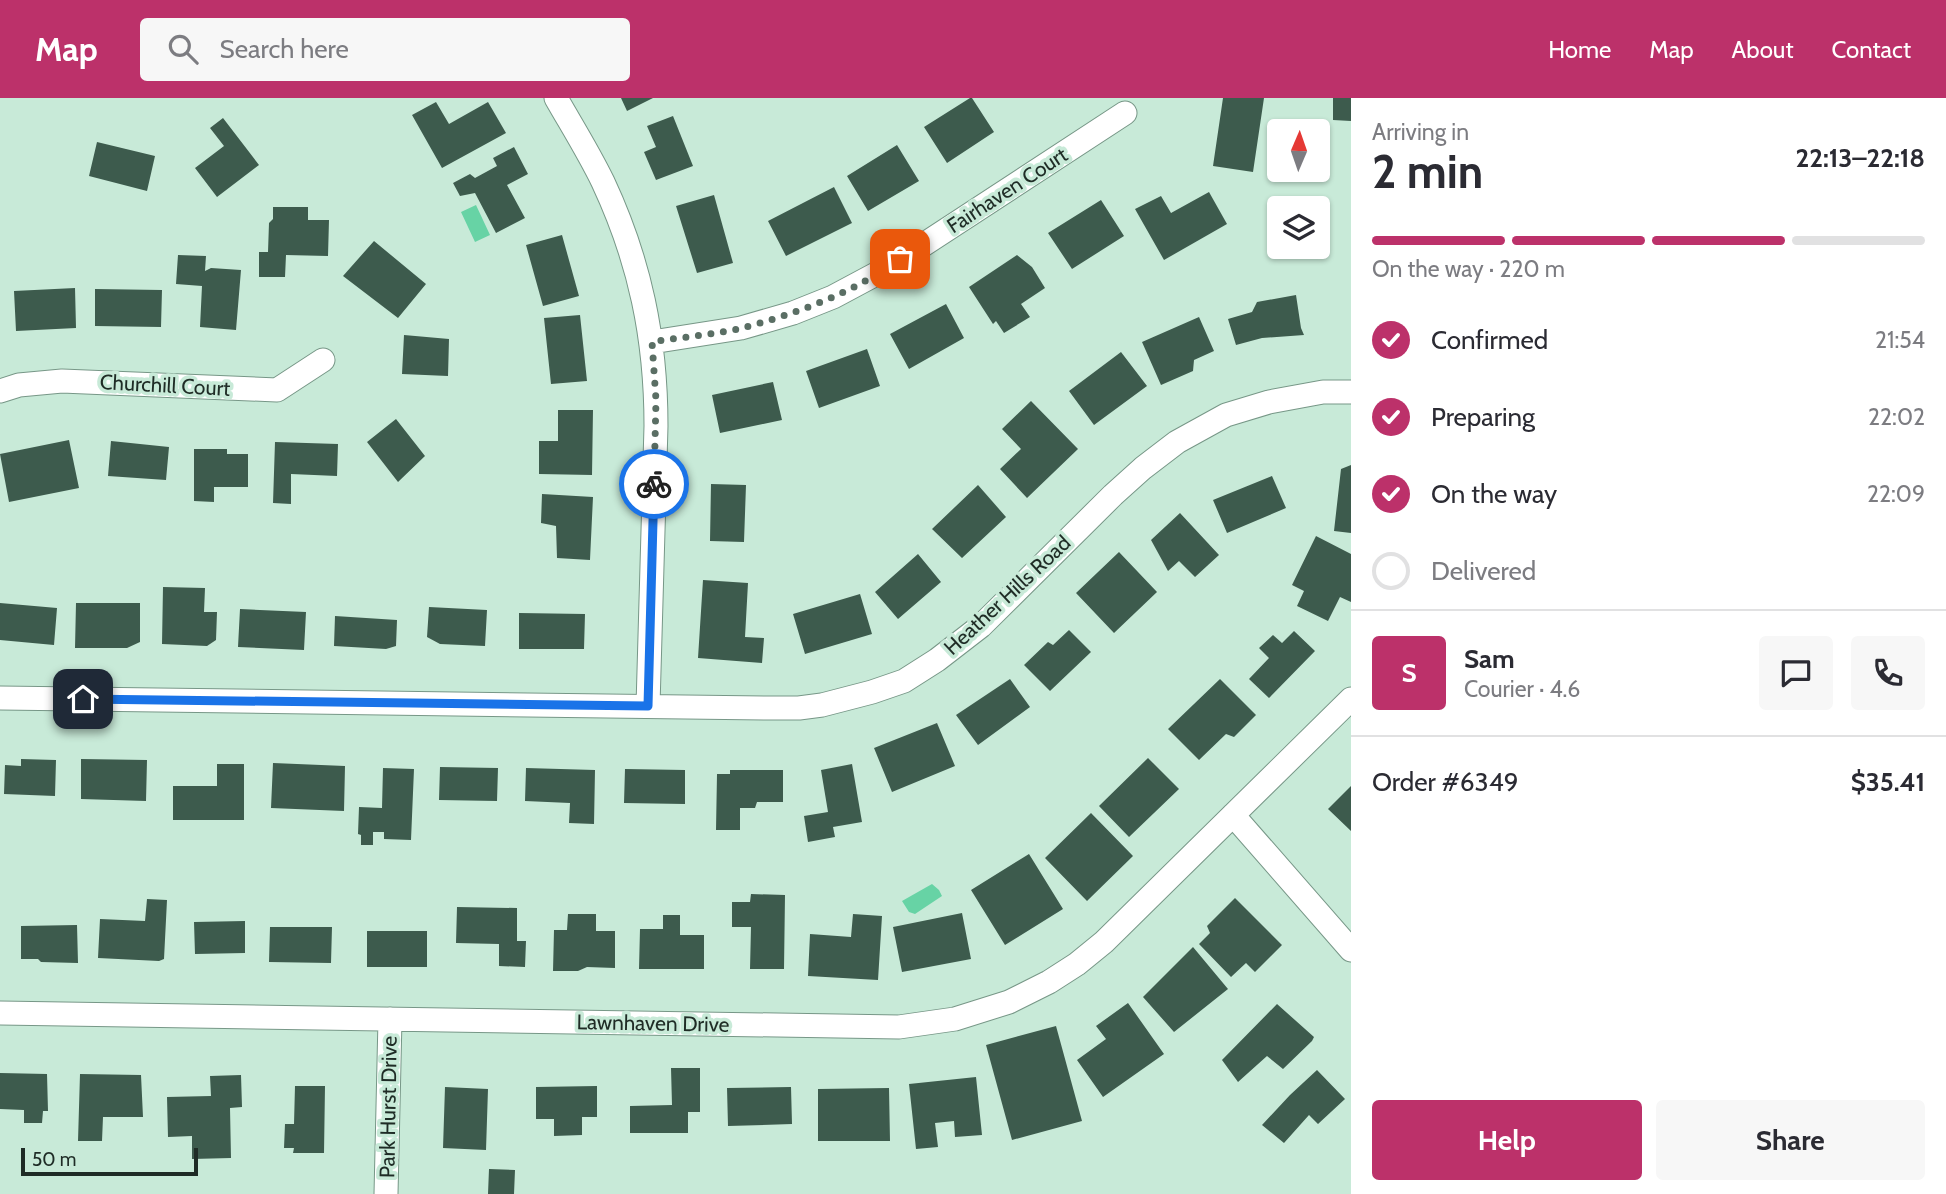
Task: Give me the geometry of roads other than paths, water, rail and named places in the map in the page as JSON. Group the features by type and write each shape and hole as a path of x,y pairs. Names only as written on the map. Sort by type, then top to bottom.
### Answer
{"street":[{"path":"556,98 598,172 617,212 638,275 652,342 656,426 648,706"},
{"name":"Fairhaven Court","path":"652,342 741,328 793,313 833,297 891,266 1125,113"},
{"name":"Churchill Court","path":"0,391 19,385 62,380 277,390 323,360"},
{"name":"Heather Hills Road","path":"0,698 799,708 833,703 904,681 937,660 981,626 1113,495 1177,442 1226,415 1258,405 1301,395 1351,392"},
{"name":"Lawnhaven Drive","path":"0,1013 899,1027 955,1019 1009,1002 1077,964 1104,942 1351,699"},
{"path":"1233,815 1351,950"},
{"name":"Park Hurst Drive","path":"386,1194 390,1019"}]}
